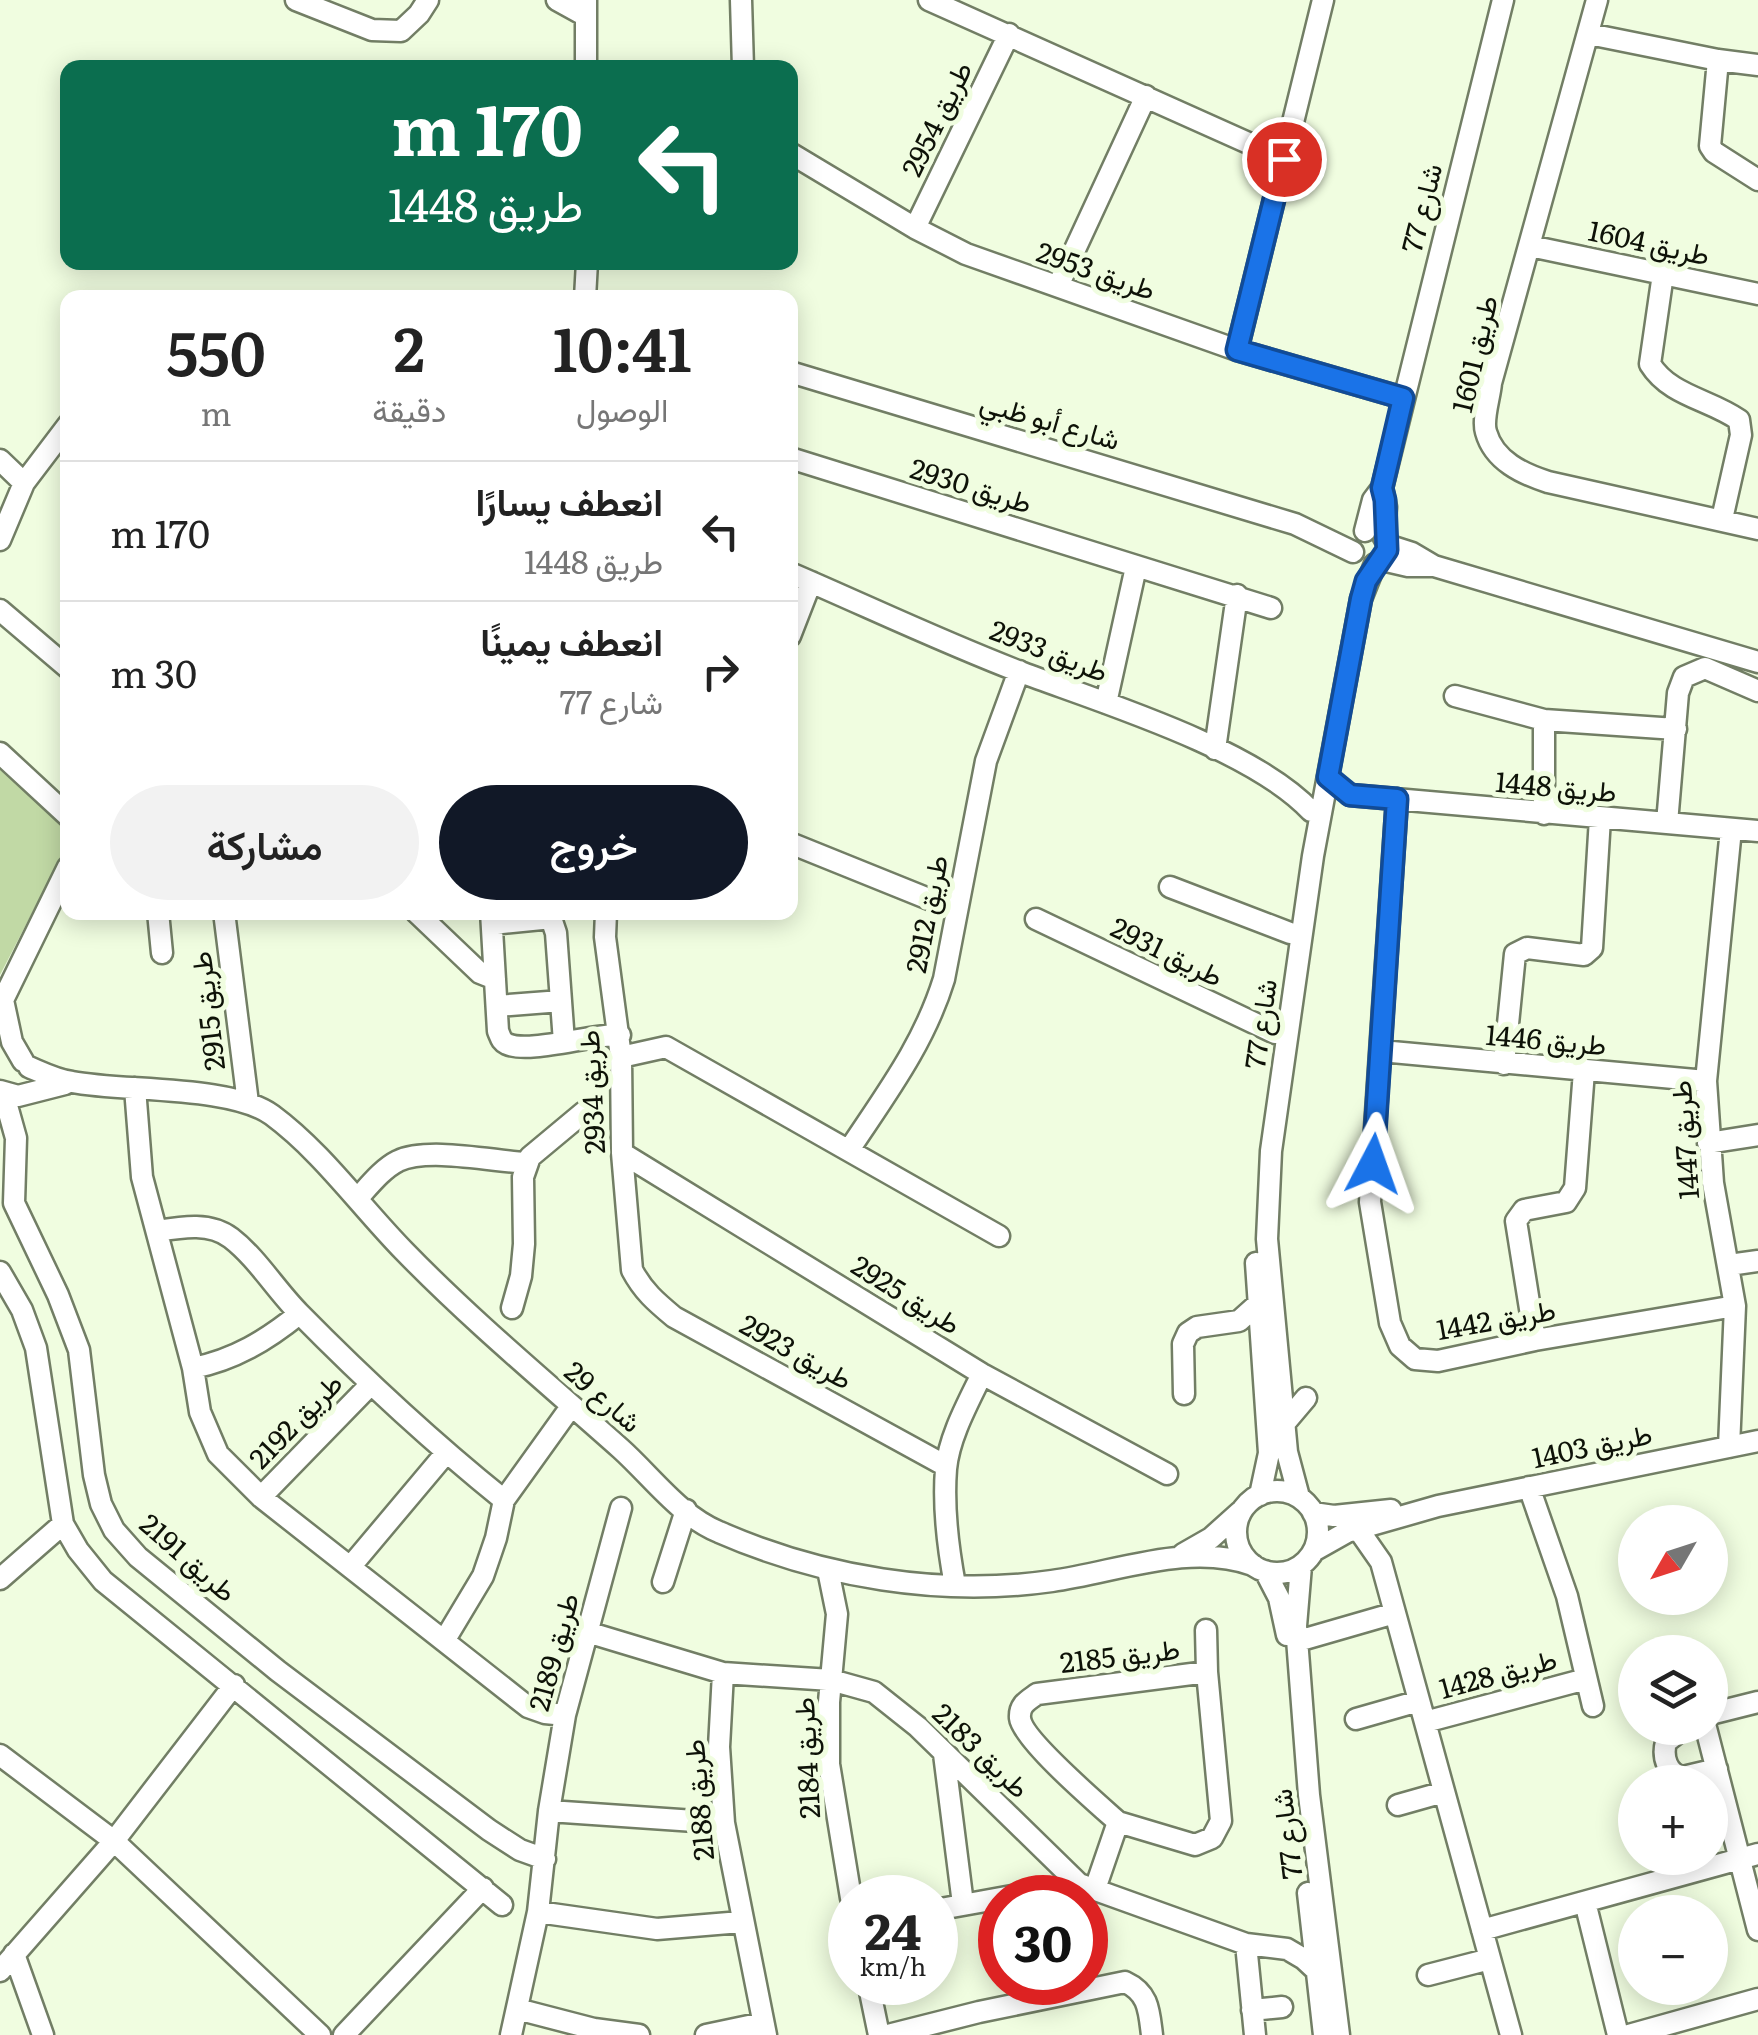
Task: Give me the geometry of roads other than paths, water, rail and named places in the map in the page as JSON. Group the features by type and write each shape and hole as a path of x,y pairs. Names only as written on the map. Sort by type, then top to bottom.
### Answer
{"street":[{"path":"296,0 372,30 400,30 428,0"},
{"path":"557,0 586,8 586,60"},
{"path":"741,0 742,60"},
{"path":"930,0 1284,159"},
{"name":"شارع 77","path":"1298,1497 1288,1464 1267,1239 1276,1104 1322,779 1370,548 1385,500 1382,488 1503,0"},
{"name":"طريق 1601","path":"1597,0 1492,383 1485,430 1498,453 1520,472 1548,482 1758,528"},
{"path":"1237,350 1321,1"},
{"name":"طريق 2954","path":"915,228 1009,34"},
{"path":"1589,34 1758,65"},
{"path":"1718,60 1710,146 1758,180"},
{"path":"1058,286 1146,96"},
{"name":"طريق 2953","path":"798,158 966,254 1237,350 1403,398"},
{"name":"طريق 1604","path":"1530,246 1758,294"},
{"path":"1663,274 1650,364 1658,377 1677,390 1739,420 1741,435 1722,519"},
{"name":"شارع أبو ظبي","path":"798,374 1294,524 1370,548 1408,566 1434,566 1754,659"},
{"path":"0,540 24,483 60,436"},
{"path":"0,460 24,483"},
{"name":"طريق 2930","path":"798,461 1271,608"},
{"path":"1106,703 1136,567"},
{"name":"طريق 2933","path":"798,576 1215,749 1317,808"},
{"path":"798,615 811,582"},
{"path":"1215,749 1237,595"},
{"path":"0,610 60,661"},
{"path":"1667,823 1681,683 1695,670 1713,670 1758,692"},
{"name":"طريق 2912","path":"849,1150 922,1038 934,1012 944,979 986,761 1019,671"},
{"path":"1455,696 1544,720 1676,729"},
{"path":"1544,720 1544,814"},
{"path":"0,753 60,809"},
{"path":"1284,786 1322,779 1350,795"},
{"name":"طريق 1448","path":"1317,808 1350,795 1758,832"},
{"name":"طريق 1442","path":"1397,799 1370,1202 1390,1323 1400,1346 1415,1359 1438,1361 1735,1306"},
{"name":"شارع 77","path":"1252,1502 1269,1453 1255,1196 1290,933 1317,808"},
{"path":"1504,1064 1515,954 1527,948 1584,955 1592,948 1600,818"},
{"name":"طريق 1447","path":"1729,1447 1735,1306 1708,1143 1706,1081 1731,829"},
{"path":"798,846 956,910"},
{"path":"14,1093 32,1080 8,1032 2,1003 60,883"},
{"path":"1170,887 1290,933"},
{"path":"159,920 162,953"},
{"name":"طريق 2915","path":"225,920 248,1103"},
{"path":"424,920 480,974 496,979"},
{"path":"491,920 500,1036 506,1044 620,1035"},
{"path":"551,920 564,1042"},
{"name":"طريق 2934","path":"606,920 620,1035 622,1153 632,1270"},
{"name":"طريق 2931","path":"1036,920 1275,1034"},
{"path":"497,1006 561,1001"},
{"path":"621,1057 666,1047 1000,1236"},
{"name":"طريق 1446","path":"1380,1051 1706,1081"},
{"path":"0,1064 12,1058 26,1064"},
{"name":"شارع 29","path":"26,1064 72,1082 248,1103 269,1112 300,1138 404,1251 570,1408 686,1510 722,1534 860,1578 955,1585 1048,1582 1172,1558 1213,1555 1259,1568"},
{"path":"1535,1340 1516,1220 1524,1210 1566,1202 1573,1192 1584,1070"},
{"name":"شارع 29","path":"14,1093 72,1082"},
{"name":"طريق 2192","path":"134,1088 142,1176 193,1368 200,1412 218,1454 261,1496 528,1707 544,1714 564,1715"},
{"name":"طريق 2191","path":"14,1093 16,1138 7,1208 58,1295 79,1350 94,1475 101,1504 114,1530 138,1556 278,1671 489,1830 520,1850 545,1859"},
{"path":"512,1308 523,1260 526,1164 584,1112"},
{"path":"1708,1143 1758,1135"},
{"name":"طريق 2925","path":"622,1153 982,1374 1167,1474"},
{"path":"356,1198 390,1166 416,1156 526,1164"},
{"name":"طريق 2192","path":"157,1231 210,1228 231,1238 299,1314 370,1384 504,1500"},
{"path":"1729,1266 1758,1261"},
{"name":"طريق 2923","path":"632,1270 648,1296 674,1317 946,1466"},
{"path":"0,1272 22,1310 36,1348 63,1524 78,1550 103,1580 502,1905"},
{"path":"1184,1394 1184,1344 1188,1334 1197,1327 1240,1320 1258,1304"},
{"path":"193,1368 257,1344 299,1314"},
{"path":"1240,1320 1260,1336"},
{"path":"955,1585 949,1554 946,1466 964,1410 982,1374"},
{"name":"طريق 2192","path":"261,1496 370,1384"},
{"path":"1284,1424 1306,1398"},
{"path":"444,1641 483,1576 504,1500 570,1408"},
{"name":"طريق 1403","path":"1308,1558 1335,1537 1438,1506 1758,1441"},
{"path":"350,1566 446,1453"},
{"path":"1530,1487 1566,1596 1593,1706"},
{"path":"1280,1491 1298,1497 1314,1513 1318,1531 1308,1558 1277,1574 1259,1568 1238,1544 1236,1532 1252,1502 1280,1491"},
{"name":"شارع 29","path":"1172,1558 1212,1538 1252,1502"},
{"name":"طريق 1403","path":"1314,1513 1344,1515 1438,1506"},
{"name":"طريق 2189","path":"512,2035 538,1912 564,1715 621,1508"},
{"path":"663,1582 686,1510"},
{"path":"1381,1562 1387,1522"},
{"path":"0,1578 63,1524"},
{"path":"1358,1528 1381,1562 1511,2035"},
{"name":"شارع 77","path":"1308,1558 1297,1596 1298,1641 1310,1794 1339,2035"},
{"name":"شارع 77","path":"1259,1568 1279,1598 1286,1627 1324,2035"},
{"name":"طريق 2184","path":"828,1570 837,1614 830,1764 848,1875"},
{"name":"طريق 2184","path":"837,1614 860,1578"},
{"path":"1298,1641 1395,1613"},
{"name":"طريق 2185","path":"1206,1630 1221,1821 1212,1838 1195,1845 1118,1822 1023,1728 1019,1716 1023,1703 1037,1694 1207,1672"},
{"path":"587,1632 723,1673 831,1680"},
{"name":"طريق 2188","path":"723,1673 719,1747 724,1823 765,2029"},
{"name":"طريق 1428","path":"1425,1722 1586,1679"},
{"name":"طريق 2183","path":"831,1680 874,1692 892,1703 1075,1875"},
{"path":"0,1971 114,1841 234,1685"},
{"path":"1356,1719 1419,1701"},
{"path":"1728,1710 1758,1702"},
{"path":"944,1754 963,1904"},
{"path":"0,1755 114,1841 320,2035"},
{"path":"1398,1805 1444,1792"},
{"path":"1728,1799 1749,1857 1758,1930"},
{"path":"549,1810 724,1823"},
{"path":"1092,1875 1118,1822"},
{"path":"1482,1930 1749,1857"},
{"path":"344,2035 483,1888"},
{"name":"طريق 2183","path":"1108,1894 1246,1944 1287,1949 1318,1972"},
{"name":"طريق 2183","path":"958,1905 978,1902"},
{"path":"1584,1902 1618,2035"},
{"path":"538,1912 657,1929 741,1922"},
{"path":"1287,1949 1311,1920"},
{"path":"1246,1944 1255,2035"},
{"path":"14,1954 43,2035"},
{"path":"1428,1975 1490,1959"},
{"path":"888,2035 1125,1982 1140,1988 1148,2003 1152,2035"},
{"path":"1629,2035 1758,1999"},
{"path":"873,2005 879,2035"},
{"path":"1252,2010 1282,2007"},
{"path":"517,2009 594,2030 640,2035"},
{"path":"979,2012 984,2035"},
{"path":"706,2035 765,2029"}]}
